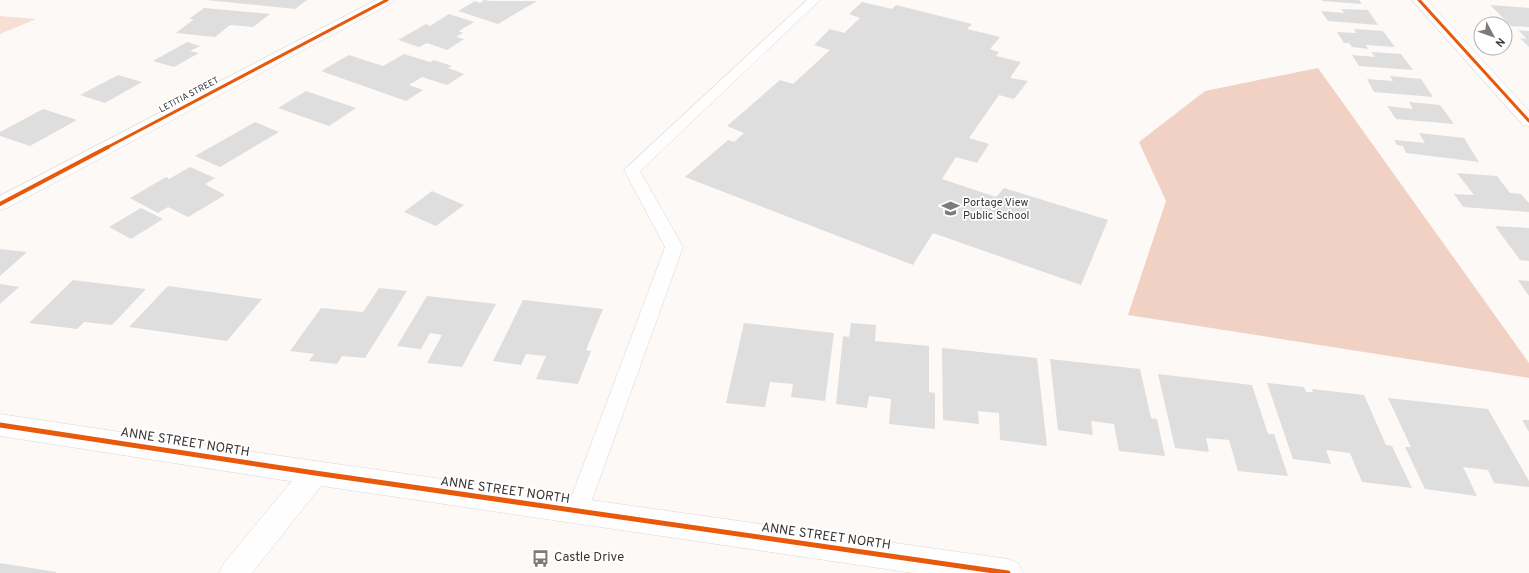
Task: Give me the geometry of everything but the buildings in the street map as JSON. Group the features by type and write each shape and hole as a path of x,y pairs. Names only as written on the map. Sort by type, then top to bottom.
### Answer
{"street":[{"name":"LETITIA STREET","path":"0,204 387,0"},
{"path":"1419,0 1527,116"},
{"name":"ANNE STREET NORTH","path":"0,425 315,473 1008,573"},
{"path":"234,573 315,473"}],"lane":[{"path":"577,511 674,247 632,170 814,0"}],"shaded area":[{"path":"0,16 36,19 0,34"},
{"path":"1318,68 1529,363 1529,378 1128,315 1166,201 1139,142 1205,91"}],"cycle path":[{"path":"0,204 387,0"},
{"path":"1419,0 1529,121"},
{"path":"0,425 315,473 1008,573"}],"place":[{"name":"Portage View Public School","path":"950,209"},
{"name":"Castle Drive","path":"541,558"}]}
